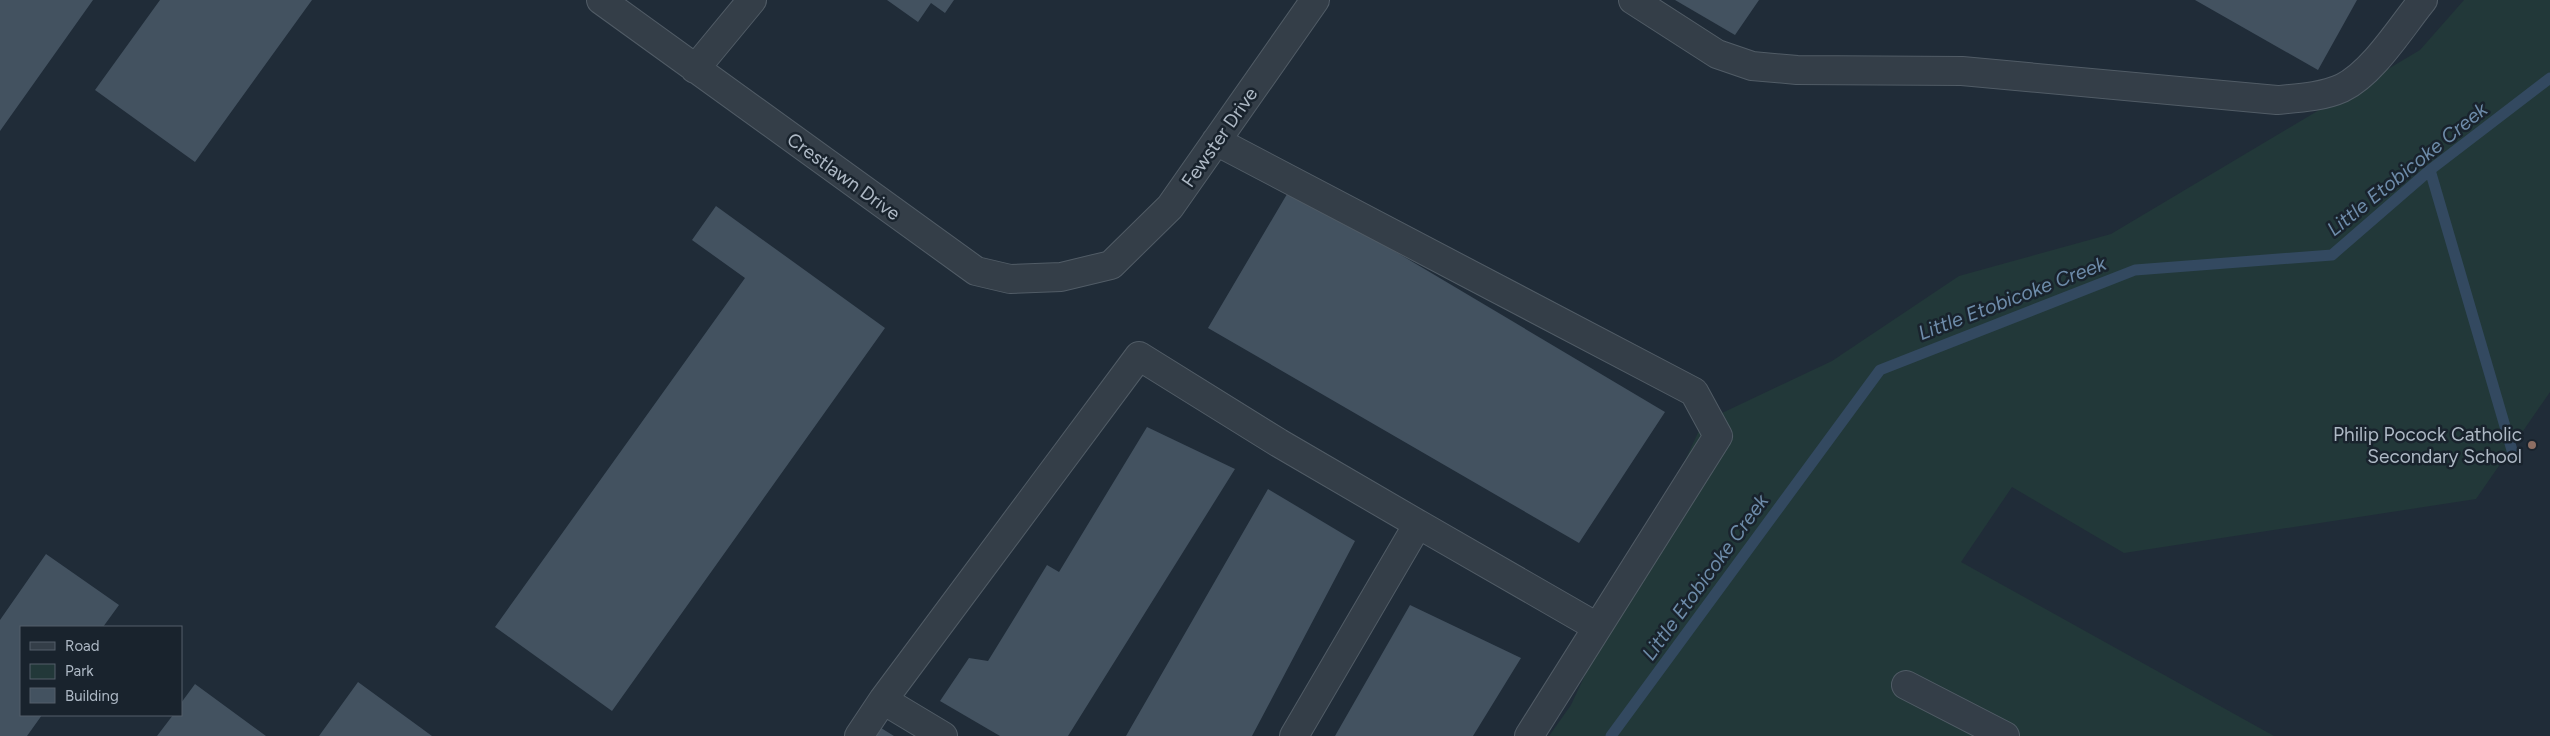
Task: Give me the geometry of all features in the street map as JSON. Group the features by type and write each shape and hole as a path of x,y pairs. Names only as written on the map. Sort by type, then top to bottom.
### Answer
{"street":[{"name":"Crestlawn Drive","path":"601,0 976,271 1010,278 1061,277 1111,265"},
{"path":"695,69 751,0"},
{"name":"Fewster Drive","path":"1111,265 1170,207 1315,0"},
{"path":"1633,0 1716,54 1752,66 1796,70 1962,71 2277,100 2315,96 2343,88 2369,68 2423,0"},
{"path":"1216,141 1694,392 1718,436 1529,736"},
{"path":"859,736 883,700 1138,356 1279,443 1597,627"},
{"path":"1294,736 1418,524"},
{"path":"1906,685 2006,736"},
{"path":"883,700 943,736"}],"green space":[{"path":"2464,0 2550,0 2550,392 2476,499 2124,553 2012,487 1961,562 2274,736 1549,736 1571,705 1703,422 1832,361 1959,276 2111,234 2420,50"}],"building":[{"path":"0,0 93,0 0,131"},
{"path":"160,0 312,0 195,162 95,90"},
{"path":"887,0 954,0 945,13 931,3 918,22"},
{"path":"1675,0 1759,0 1735,35"},
{"path":"2195,0 2357,0 2318,70"},
{"path":"1290,189 1665,412 1579,543 1208,328"},
{"path":"716,206 885,328 612,711 495,627 745,278 692,240"},
{"path":"1147,427 1235,469 1068,736 1000,736 940,701 969,658 988,661 1047,565 1059,572"},
{"path":"1268,489 1355,541 1252,736 1126,736"},
{"path":"46,554 119,605 104,626 20,626 20,716 41,716 27,736 0,736 0,620"},
{"path":"1410,605 1521,658 1473,736 1335,736"},
{"path":"358,682 432,736 319,736"},
{"path":"195,684 266,736 157,736 172,716 182,716 182,702"},
{"path":"881,728 894,736 876,736"}],"waterway":[{"name":"Little Etobicoke Creek","path":"1611,736 1880,370 2135,270 2332,255 2430,170 2550,78"},
{"path":"2430,170 2514,457"}],"place":[{"name":"Philip Pocock Catholic Secondary School","path":"2532,445"}]}
